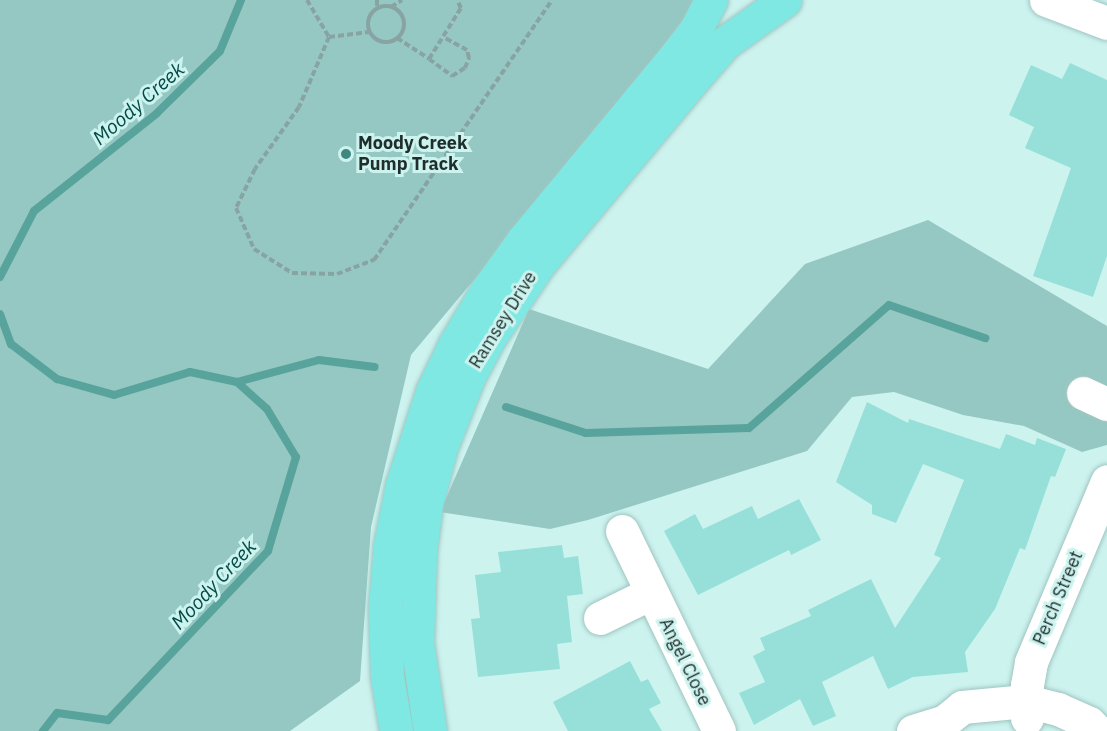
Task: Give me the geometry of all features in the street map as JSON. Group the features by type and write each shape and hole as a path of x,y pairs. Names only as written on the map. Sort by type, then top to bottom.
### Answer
{"main road":[{"name":"Ramsey Drive","path":"396,731 387,676 386,607 390,546 402,485 432,392 455,344 487,290 523,240 695,31 711,0"},
{"name":"Ramsey Drive","path":"430,731 417,643 420,550 426,504 441,447 468,376 494,329 538,265 703,68 726,42 784,0"}],"street":[{"path":"1046,0 1107,22"},
{"path":"1069,0 1107,22"},
{"name":"Perch Street","path":"1026,709 1031,662 1107,482"},
{"name":"Angel Close","path":"622,531 719,731"},
{"path":"600,618 651,593"},
{"path":"913,731 945,721 962,707 1059,709 1089,723 1097,731"},
{"path":"1026,709 1061,731"}],"path":[{"path":"307,0 329,37"},
{"path":"376,0 377,9"},
{"path":"369,32 370,16 377,9 392,7 402,0"},
{"path":"429,59 461,8 457,0"},
{"path":"329,37 299,107 255,169 236,208 254,249 292,273 337,274 374,260 552,0"},
{"path":"329,37 369,32 382,42 398,38 402,33 404,21 397,10 392,7"},
{"path":"398,38 452,76 465,68 469,58 467,50 444,37"}],"shaded area":[{"path":"0,0 698,0 588,144 411,355 371,527 360,681 290,731 0,731"},
{"path":"928,220 1107,326 1107,445 1082,452 1024,426 963,415 894,392 852,397 807,451 588,520 550,529 440,512 529,309 708,369 805,264"}],"building":[{"path":"1070,63 1107,80 1107,256 1093,297 1033,276 1071,168 1025,148 1034,127 1009,115 1031,65 1062,79"},
{"path":"867,402 908,423 909,419 1000,449 1006,434 1035,445 1037,438 1066,449 1055,477 1051,476 1025,550 1020,548 995,609 965,652 968,672 913,677 888,689 873,656 822,682 836,716 813,726 800,699 754,725 739,693 765,682 753,656 765,650 760,638 811,616 808,610 871,579 895,628 941,558 934,555 964,480 923,464 896,523 872,514 872,505 836,482"},
{"path":"799,499 821,540 791,555 789,550 698,595 664,531 695,514 703,529 752,506 758,519"},
{"path":"562,545 564,558 578,556 583,594 567,596 572,642 557,644 560,669 478,677 471,619 480,618 475,575 501,572 498,552"},
{"path":"630,661 641,682 648,679 661,703 649,709 662,731 568,731 553,702"}],"waterway":[{"name":"Moody Creek","path":"0,277 34,211 157,113 220,51 241,0"},
{"path":"506,407 586,433 749,428 889,305 985,338"},
{"name":"Moody Creek","path":"0,314 11,344 57,379 114,395 190,372 237,382 267,409 296,457 268,551 108,720 57,713 43,731"},
{"path":"237,382 319,360 375,367"}],"place":[{"name":"Moody Creek Pump Track","path":"346,154"}]}
